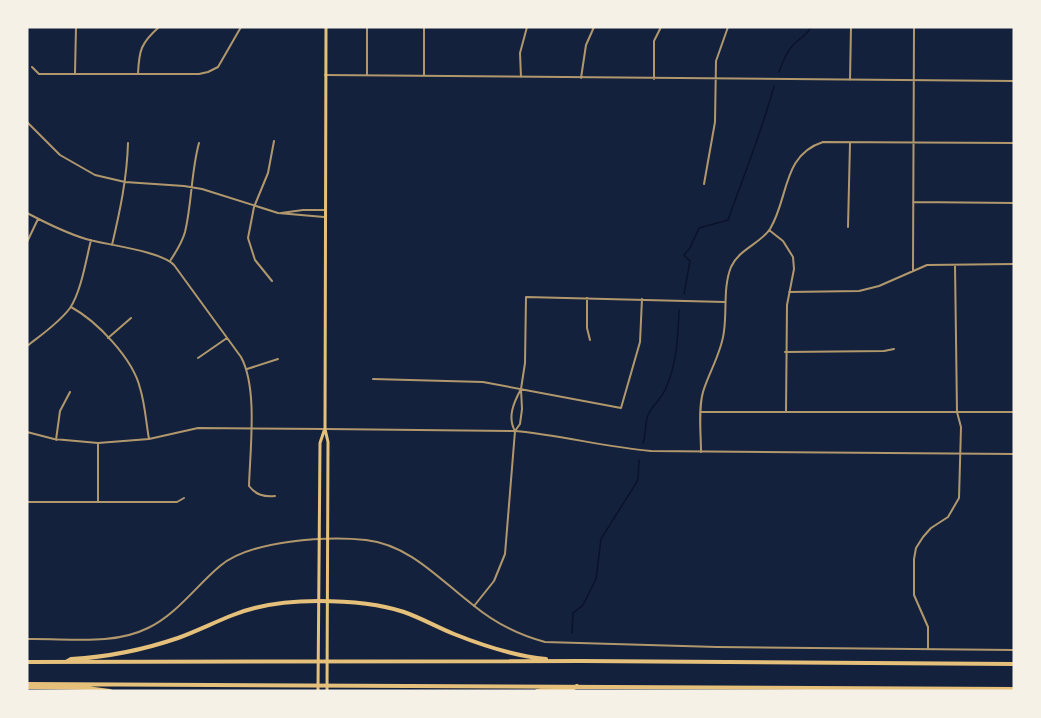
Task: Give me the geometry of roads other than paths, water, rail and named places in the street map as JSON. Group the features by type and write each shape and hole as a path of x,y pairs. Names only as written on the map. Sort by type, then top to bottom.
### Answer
{"highway":[{"path":"65,662 71,658 95,658 133,652 181,637 257,607 278,603 318,601 382,606 397,610 483,646 513,654 581,661"},
{"path":"27,662 581,661 1014,664"},
{"path":"27,685 1014,689"},
{"path":"27,685 110,691"},
{"path":"537,691 572,689 578,686"}],"main road":[{"path":"326,27 324,376 325,429 328,442 327,691"},
{"path":"318,691 320,442 325,429"}],"street":[{"path":"75,73 76,27"},
{"path":"138,74 139,51 143,43 159,27"},
{"path":"32,67 39,74 199,74 218,67 242,27"},
{"path":"367,27 367,75"},
{"path":"424,27 424,76"},
{"path":"521,77 520,53 527,27"},
{"path":"581,78 586,45 594,27"},
{"path":"654,79 654,41 661,27"},
{"path":"704,184 715,122 716,61 728,27"},
{"path":"850,80 851,27"},
{"path":"913,271 914,27"},
{"path":"325,75 1014,81"},
{"path":"27,122 60,155 95,175 125,182 190,187 278,213 324,217"},
{"path":"272,281 255,260 248,238 254,207 268,173 274,141"},
{"path":"701,452 703,394 724,333 725,302 730,268 738,255 769,230 794,164 801,154 808,148 823,142 1014,143"},
{"path":"112,245 123,198 128,143"},
{"path":"170,261 185,231 198,143"},
{"path":"848,227 850,143"},
{"path":"913,202 1014,203"},
{"path":"278,213 324,210"},
{"path":"27,213 62,230 91,240 140,251 170,261 241,357 247,369 250,384 251,428 249,486 254,493 275,496"},
{"path":"27,242 38,219"},
{"path":"769,230 783,241 793,257 794,269 789,292 785,351 786,412"},
{"path":"27,339 29,344 71,307 91,240"},
{"path":"789,292 859,291 879,286 927,265 1014,264"},
{"path":"928,650 928,627 914,594 914,559 916,548 923,537 931,528 948,517 959,498 961,427 958,414 955,265"},
{"path":"474,606 494,581 505,554 515,431 520,424 522,409 526,297 725,302"},
{"path":"587,298 587,328 590,340"},
{"path":"373,379 463,380 621,408 640,342 642,299"},
{"path":"71,307 84,314 108,338 133,369 140,387 149,439"},
{"path":"108,338 130,318"},
{"path":"198,358 227,338"},
{"path":"785,351 884,351 894,349"},
{"path":"247,369 278,359"},
{"path":"515,431 511,423 513,406 521,389"},
{"path":"56,440 60,411 70,392"},
{"path":"702,412 958,414 1014,412"},
{"path":"27,432 56,440 98,443 149,439 198,429 515,431 617,448 701,452 1014,454"},
{"path":"98,443 98,502"},
{"path":"27,502 177,502 184,498"},
{"path":"27,639 110,639 136,633 164,618 222,564 243,553 276,544 319,540 365,540 395,547 412,556 474,606 512,631 545,642 717,647 1014,650"}],"waterway":[{"path":"779,72 791,48 811,27"},
{"path":"684,294 690,261 684,255 690,248 699,228 728,220 774,86"},
{"path":"643,443 648,415 664,392 673,369 679,310"},
{"path":"572,633 573,613 583,605 596,579 601,539 638,480 639,460"}]}
